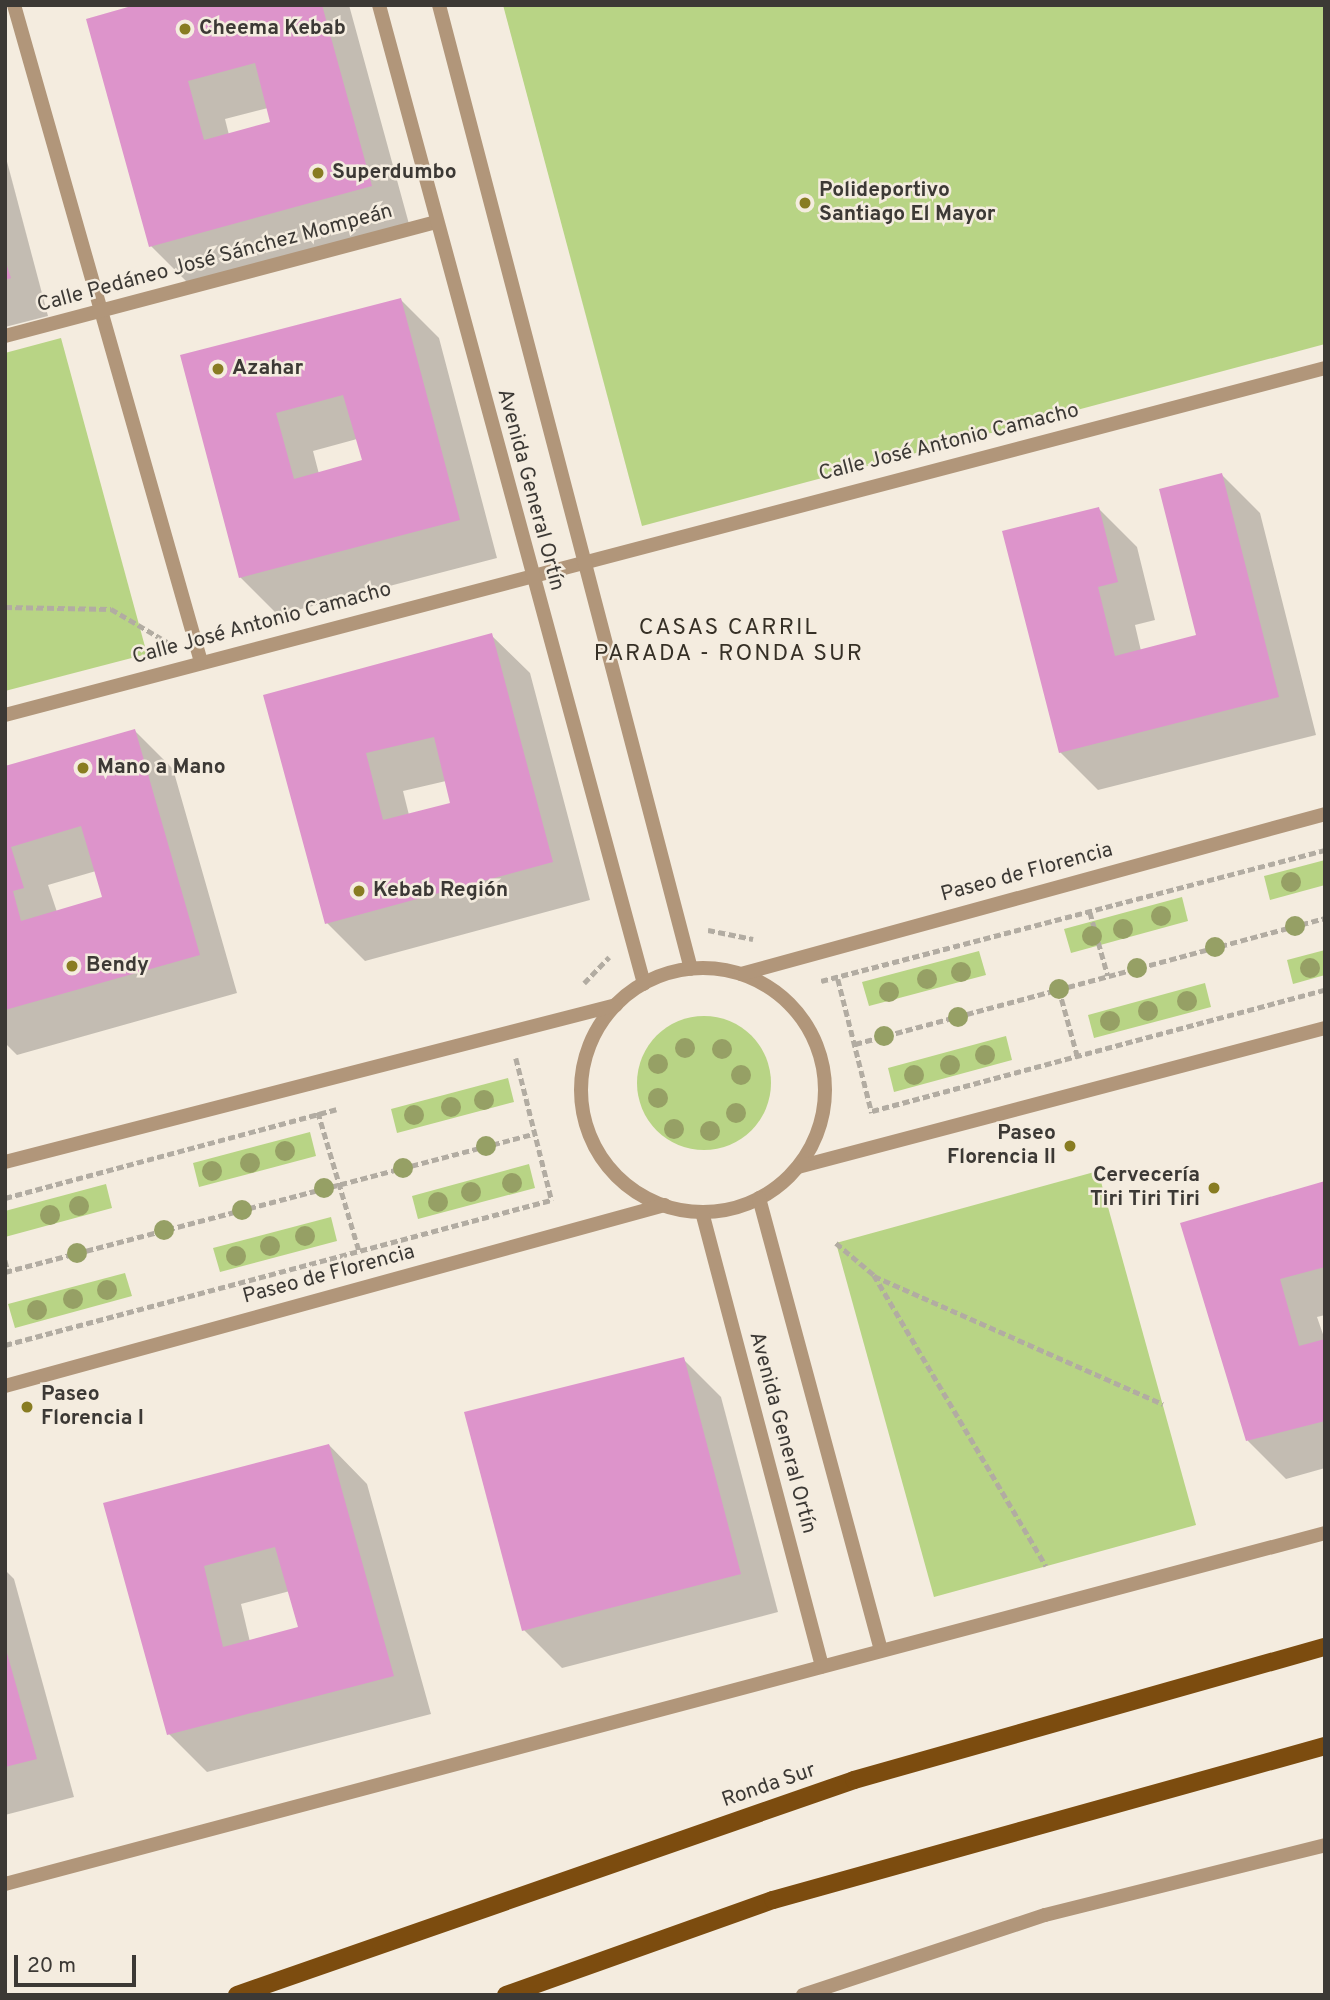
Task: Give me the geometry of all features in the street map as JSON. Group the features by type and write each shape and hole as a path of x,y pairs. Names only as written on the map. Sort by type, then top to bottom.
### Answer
{"main road":[{"name":"Ronda Sur","path":"237,1995 854,1780 1325,1647"},
{"path":"506,1995 773,1900 1325,1746"}],"street":[{"path":"15,5 96,312 201,662"},
{"name":"Avenida General Ortín","path":"379,5 530,573 644,984"},
{"name":"Avenida General Ortín","path":"439,5 691,969"},
{"name":"Calle Pedáneo José Sánchez Mompeán","path":"5,336 435,222"},
{"name":"Calle José Antonio Camacho","path":"5,715 530,573 1325,368"},
{"name":"Paseo de Florencia","path":"741,974 1325,814"},
{"path":"798,1167 822,1120 820,1056 786,1001 741,974 691,969 644,984 616,1005 588,1051 582,1105 589,1132 618,1177 665,1205 702,1212 759,1198 798,1167 1325,1028"},
{"path":"5,1162 616,1005"},
{"name":"Avenida General Ortín","path":"759,1198 881,1650"},
{"name":"Paseo de Florencia","path":"5,1386 665,1205"},
{"name":"Avenida General Ortín","path":"702,1212 822,1666"},
{"path":"5,1884 1325,1533"},
{"path":"803,1995 1045,1915 1325,1845"}],"path":[{"path":"5,607 111,609 201,662"},
{"path":"682,937 716,928 736,938 762,938 825,984 1325,850"},
{"path":"1087,902 1108,976"},
{"path":"855,1044 1325,918"},
{"path":"555,1020 556,993 586,982 603,959 635,950"},
{"path":"829,971 839,980 874,1121"},
{"path":"1059,989 1080,1066"},
{"path":"872,1111 1325,990"},
{"path":"520,1050 514,1061 551,1200 560,1209"},
{"path":"501,1065 527,1058"},
{"path":"316,1106 359,1250"},
{"path":"5,1198 344,1107"},
{"path":"5,1260 7,1272 533,1134"},
{"path":"5,1345 551,1200"},
{"path":"836,1243 874,1275 1163,1404"},
{"path":"874,1275 1046,1566"}],"green space":[{"name":"Polideportivo Santiago El Mayor","path":"503,5 1325,5 1325,344 642,526"},
{"path":"61,338 147,654 5,691 5,353"},
{"path":"1325,860 1325,885 1270,900 1264,876"},
{"path":"1182,897 1188,921 1071,953 1064,929"},
{"path":"1325,950 1325,975 1293,984 1287,960"},
{"path":"979,951 986,975 869,1006 862,982"},
{"path":"1205,983 1211,1007 1094,1038 1088,1015"},
{"path":"704,1016 730,1021 752,1035 766,1057 771,1083 766,1109 752,1131 730,1145 704,1150 678,1145 656,1131 642,1109 637,1083 642,1057 656,1035 678,1021"},
{"path":"1006,1036 1012,1060 894,1092 888,1068"},
{"path":"508,1078 514,1102 397,1133 391,1109"},
{"path":"310,1132 316,1156 199,1187 193,1163"},
{"path":"529,1164 535,1188 418,1219 412,1196"},
{"path":"1098,1171 1196,1525 934,1597 836,1243"},
{"path":"106,1184 112,1208 5,1237 5,1211"},
{"path":"331,1217 337,1241 220,1272 213,1248"},
{"path":"125,1273 132,1296 15,1328 8,1304"}],"building":[{"path":"135,5 322,5 372,186 149,247 86,19","holes":["255,63 270,122 204,140 188,81"]},
{"path":"5,260 11,278 5,280"},
{"path":"401,298 460,520 239,578 180,355","holes":["343,395 362,460 294,479 276,413"]},
{"path":"1222,473 1279,697 1059,753 1002,531 1099,507 1118,582 1098,587 1115,656 1196,635 1159,489"},
{"path":"492,633 553,862 325,924 263,695","holes":["434,737 450,803 383,820 366,753"]},
{"path":"135,729 200,955 5,1010 5,766","holes":["81,826 102,897 21,921 13,891 24,888 11,847"]},
{"path":"1325,1181 1325,1267 1280,1279 1299,1346 1325,1339 1325,1421 1246,1441 1180,1223"},
{"path":"684,1357 741,1574 522,1631 464,1412"},
{"path":"329,1444 394,1676 167,1735 103,1503","holes":["275,1547 298,1627 223,1647 204,1566"]},
{"path":"5,1646 37,1759 5,1767"}],"place":[{"name":"Cheema Kebab","path":"185,29"},
{"name":"Superdumbo","path":"318,173"},
{"name":"Polideportivo Santiago El Mayor","path":"805,203"},
{"name":"Azahar","path":"218,369"},
{"name":"Mano a Mano","path":"83,768"},
{"name":"Kebab Región","path":"359,891"},
{"name":"Bendy","path":"72,966"},
{"name":"Paseo Florencia II","path":"1070,1146"},
{"name":"Cervecería Tiri Tiri Tiri","path":"1214,1188"},
{"name":"Paseo Florencia I","path":"27,1407"}],"district":[{"name":"CASAS CARRIL PARADA - RONDA SUR","path":"729,642"}]}
